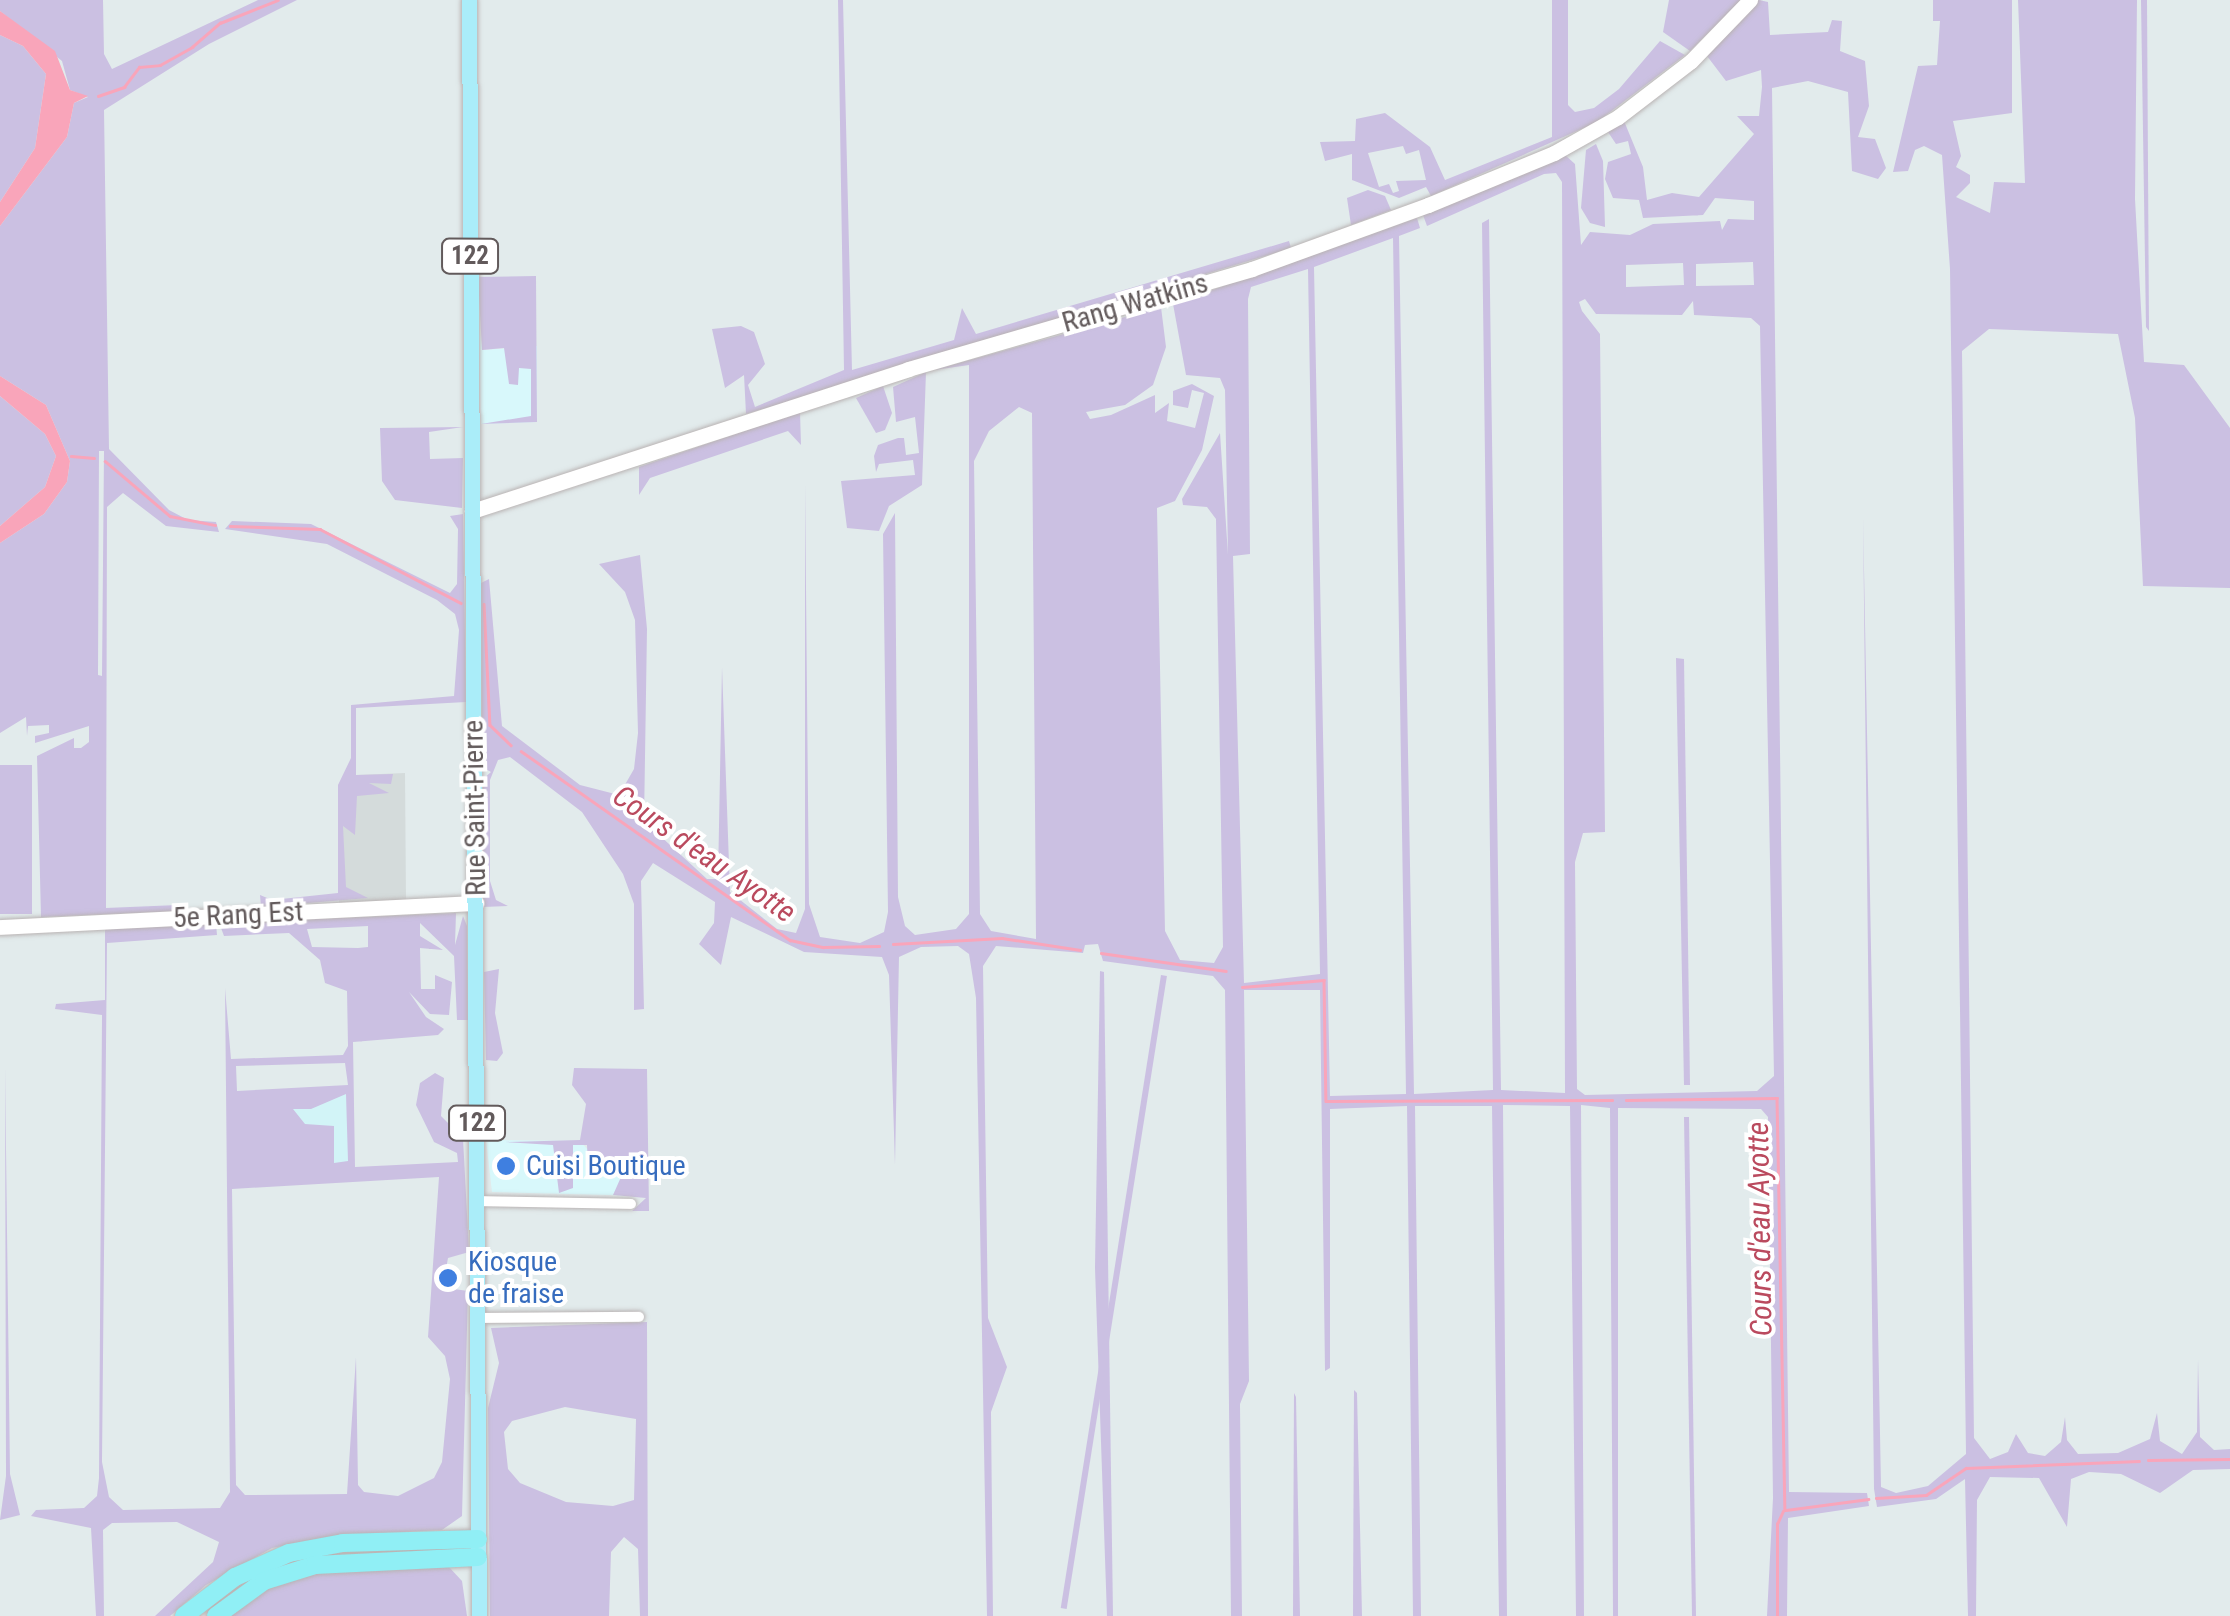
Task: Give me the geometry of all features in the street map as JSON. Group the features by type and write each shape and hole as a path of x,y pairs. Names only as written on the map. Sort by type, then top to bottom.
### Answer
{"highway":[{"path":"184,1616 235,1577 289,1553 343,1543 478,1548"},
{"path":"216,1616 264,1581 315,1565 478,1548"}],"main road":[{"name":"Rue Saint-Pierre","path":"468,0 479,1616"}],"street":[{"name":"Rang Watkins","path":"472,511 908,369 1252,269 1458,193 1554,153 1631,108 1691,61 1750,0"},
{"name":"5e Rang Est","path":"0,927 476,904"},
{"path":"478,1201 631,1204"},
{"path":"477,1318 639,1318"}],"shaded area":[{"path":"0,0 103,0 104,54 112,69 258,0 297,0 209,44 104,110 109,449 169,510 188,520 216,522 219,532 166,526 123,493 107,507 106,908 178,905 178,911 41,917 37,756 74,738 74,748 81,748 89,742 89,726 35,743 35,736 49,733 49,725 28,726 27,736 26,717 0,733 0,543 44,514 67,482 70,461 46,405 0,376 0,226 67,137 74,103 88,97 70,90 62,61 0,11","holes":["99,451 104,451 102,676 98,675"]},
{"path":"838,0 843,0 852,370 954,340 962,308 976,334 1289,241 1291,248 746,414 744,375 725,388 712,329 741,326 754,332 765,364 748,385 755,407 844,370"},
{"path":"1552,0 1568,0 1568,105 1575,112 1594,108 1619,89 1660,41 1685,55 1597,122 1431,196 1426,187 1399,198 1352,180 1352,154 1325,161 1320,142 1355,141 1356,119 1385,113 1430,147 1445,180 1552,137","holes":["1403,146 1406,154 1419,150 1426,180 1396,181 1399,191 1393,193 1389,184 1379,187 1368,153"]},
{"path":"1669,0 1741,0 1690,51 1663,32"},
{"path":"1759,0 1768,2 1770,35 1828,32 1832,20 1842,21 1840,51 1865,61 1869,106 1858,137 1875,139 1886,168 1878,179 1852,171 1848,92 1808,81 1772,88 1789,1492 1867,1493 1869,1506 1788,1518 1787,1616 1767,1616 1773,1498 1768,1117 1761,1109 1618,1108 1618,1616 1613,1616 1610,1108 1581,1105 1584,1616 1576,1616 1570,1106 1503,1105 1507,1616 1499,1616 1492,1106 1415,1106 1421,1616 1413,1616 1407,1106 1330,1109 1330,1368 1325,1371 1320,990 1244,990 1249,1381 1240,1404 1242,1616 1231,1616 1225,990 1213,976 1103,961 1098,944 1085,945 1083,953 996,946 983,966 988,1318 1007,1367 991,1412 993,1616 987,1616 976,998 969,954 958,946 921,947 899,957 895,1165 889,975 882,957 804,952 731,917 721,965 699,944 714,923 715,902 653,863 641,881 644,1009 634,1010 634,904 623,874 582,812 510,757 498,760 490,780 490,881 496,900 508,906 483,907 483,779 491,772 482,767 481,583 489,579 502,726 580,785 619,795 634,769 638,733 635,620 625,592 599,564 640,555 647,629 644,821 707,879 718,879 722,667 730,892 777,929 796,933 805,909 805,482 809,904 820,937 860,943 884,932 888,912 883,534 895,513 898,897 905,926 915,935 956,929 969,914 969,365 934,370 1161,307 1166,347 1153,385 1125,405 1086,412 1090,419 1111,415 1155,395 1155,413 1169,403 1167,421 1195,428 1204,393 1192,390 1188,408 1173,405 1173,391 1192,384 1214,396 1202,450 1175,501 1157,508 1165,931 1180,960 1214,963 1223,947 1216,519 1207,507 1183,505 1182,499 1220,433 1228,555 1225,390 1220,378 1186,375 1173,304 1417,218 1420,228 1399,236 1414,1094 1493,1090 1482,223 1489,219 1501,1090 1565,1093 1562,182 1556,173 1544,174 1427,226 1423,215 1565,155 1575,164 1581,245 1590,232 1630,235 1653,224 1720,221 1722,230 1728,219 1754,220 1754,201 1715,198 1703,215 1643,218 1639,200 1613,198 1605,179 1608,162 1631,154 1628,141 1616,144 1608,132 1624,121 1643,167 1647,200 1672,193 1699,197 1754,134 1737,116 1759,116 1761,70 1726,81 1707,56","holes":["1393,238 1406,1094 1330,1096 1314,267","1753,262 1754,285 1696,286 1696,264","1683,263 1684,285 1626,287 1626,265","1308,269 1320,974 1244,983 1233,556 1250,554 1251,287","1585,299 1596,314 1682,315 1693,301 1694,315 1751,318 1760,326 1774,1076 1757,1091 1585,1095 1577,1089 1575,862 1583,833 1605,832 1600,334 1579,302","1019,407 1032,413 1036,939 991,931 980,914 974,461 989,431"]},
{"path":"1933,0 2012,0 2012,113 1953,121 1961,156 1956,167 1970,175 1970,183 1956,197 1990,213 1994,182 2025,183 2018,0 2137,0 2135,199 2144,362 2184,365 2230,428 2230,588 2143,586 2135,418 2118,334 1989,329 1962,351 1974,1438 1990,1459 2008,1452 2016,1434 2028,1453 2045,1456 2061,1442 2065,1417 2067,1440 2078,1454 2118,1453 2150,1439 2157,1413 2160,1441 2182,1454 2197,1432 2198,1359 2200,1437 2214,1450 2230,1449 2230,1469 2193,1470 2160,1493 2121,1474 2089,1472 2071,1479 2067,1527 2039,1478 1990,1477 1977,1500 1976,1616 1968,1616 1965,1479 1936,1499 1877,1507 1874,1489 1863,515 1881,1487 1896,1493 1928,1486 1966,1454 1950,269 1942,155 1924,146 1915,150 1908,171 1893,172 1918,66 1937,65 1940,21 1933,21"},
{"path":"2141,0 2147,0 2149,331 2146,327"},
{"path":"0,11 55,51 70,90 88,96 74,103 67,137 0,226 0,202 35,148 46,74 23,46 0,35"},
{"path":"0,35 23,46 46,74 35,148 0,202"},
{"path":"1596,144 1603,161 1605,227 1590,223 1581,208 1586,150"},
{"path":"1368,190 1385,196 1391,210 1351,225 1347,198"},
{"path":"536,276 537,422 481,424 531,416 531,369 519,368 518,385 509,384 504,348 482,350 478,277"},
{"path":"479,331 483,350 537,346 537,422 481,424"},
{"path":"926,372 922,485 889,506 879,531 847,528 841,481 915,475 913,460 879,464 876,472 874,456 878,445 898,438 904,438 906,455 919,453 915,417 896,422 893,387"},
{"path":"0,376 46,405 70,461 67,482 44,514 0,543 0,526 45,487 56,456 45,434 0,396"},
{"path":"883,386 892,413 885,430 876,433 856,398"},
{"path":"0,396 45,434 56,456 45,487 0,526"},
{"path":"800,412 801,445 788,431 650,478 639,495 639,467"},
{"path":"463,427 429,432 430,459 463,458 462,508 395,500 382,481 380,428"},
{"path":"463,514 466,702 356,708 356,775 393,774 391,784 369,783 389,793 357,796 355,835 343,826 346,887 368,898 261,907 260,895 272,900 338,893 338,785 351,758 351,705 454,696 459,630 455,614 437,600 327,544 225,529 232,521 311,524 450,593 457,584 458,529 450,516"},
{"path":"1676,658 1684,659 1690,1085 1684,1085"},
{"path":"0,765 32,765 32,914 0,914"},
{"path":"405,773 406,900 339,903 338,785 356,775"},
{"path":"456,913 455,945 463,916 467,926 468,1020 457,1020 454,956 420,923 420,936 443,950 420,948 421,989 435,989 435,975 452,982 449,1015 430,1014 409,992 426,1017 444,1029 438,1035 353,1042 355,1167 458,1162 457,1153 434,1142 416,1105 420,1083 435,1073 444,1078 441,1116 463,1138 469,1252 448,1258 444,1280 447,1288 468,1291 462,1516 442,1530 341,1535 272,1548 206,1585 170,1616 155,1616 213,1562 219,1542 177,1522 112,1523 103,1530 104,1616 96,1616 91,1528 31,1516 36,1510 84,1508 97,1496 99,1478 102,1015 55,1009 56,1004 105,1000 105,929 216,924 217,935 107,943 102,1462 109,1497 123,1510 220,1508 230,1492 225,988 231,1059 343,1055 348,1046 347,991 325,983 320,960 289,933 224,936 221,928 225,923","holes":["368,926 368,947 358,948 312,947 307,929","345,1063 348,1085 237,1091 236,1066","439,1177 428,1337 445,1356 450,1379 442,1462 434,1478 398,1496 364,1492 358,1485 356,1357 347,1494 245,1495 236,1485 232,1189"]},
{"path":"499,969 495,1013 503,1053 497,1061 486,1060 484,972"},
{"path":"1100,971 1104,972 1113,1616 1107,1616 1095,1268"},
{"path":"1161,975 1167,976 1067,1609 1061,1608"},
{"path":"5,1066 10,1474 20,1515 0,1520 6,1476"},
{"path":"574,1068 647,1069 649,1211 632,1211 646,1198 613,1195 625,1168 588,1166 587,1145 573,1145 573,1188 559,1193 553,1145 505,1142 580,1140 586,1104 572,1085"},
{"path":"1684,1117 1689,1117 1696,1616 1692,1616"},
{"path":"486,1140 580,1141 588,1150 611,1150 648,1196 492,1192"},
{"path":"647,1322 648,1616 640,1616 638,1549 624,1537 611,1552 609,1616 490,1616 488,1408 499,1363 491,1328","holes":["565,1407 636,1419 634,1500 613,1506 566,1502 520,1483 508,1469 504,1432 512,1421"]},
{"path":"1354,1390 1357,1393 1362,1616 1353,1616"},
{"path":"1294,1393 1296,1397 1300,1616 1293,1616"},
{"path":"449,1567 462,1581 467,1616 227,1616 269,1587 331,1570"}],"sand":[{"path":"346,1094 348,1161 334,1163 334,1126 305,1124 293,1109 311,1109"}],"waterway":[{"path":"98,96 124,87 139,67 160,65 192,47 220,23 278,0"},
{"name":"Cours d'eau Ayotte","path":"71,456 94,458"},
{"name":"Cours d'eau Ayotte","path":"105,461 170,516 215,525"},
{"name":"Cours d'eau Ayotte","path":"230,526 320,529 461,603"},
{"name":"Cours d'eau Ayotte","path":"484,604 490,725 511,745"},
{"name":"Cours d'eau Ayotte","path":"521,751 790,940 823,947 879,946"},
{"name":"Cours d'eau Ayotte","path":"893,944 1002,938 1080,950"},
{"name":"Cours d'eau Ayotte","path":"1101,953 1226,971"},
{"name":"Cours d'eau Ayotte","path":"1242,987 1324,980 1326,1101 1612,1100"},
{"name":"Cours d'eau Ayotte","path":"1626,1100 1777,1098 1785,1510"},
{"path":"2148,1460 2230,1459"},
{"path":"1876,1498 1926,1495 1966,1468 2139,1461"},
{"path":"1786,1510 1868,1499"},
{"path":"1777,1616 1777,1524 1783,1511"}],"place":[{"name":"Cuisi Boutique","path":"506,1166"},
{"name":"Kiosque de fraise","path":"448,1278"}]}
